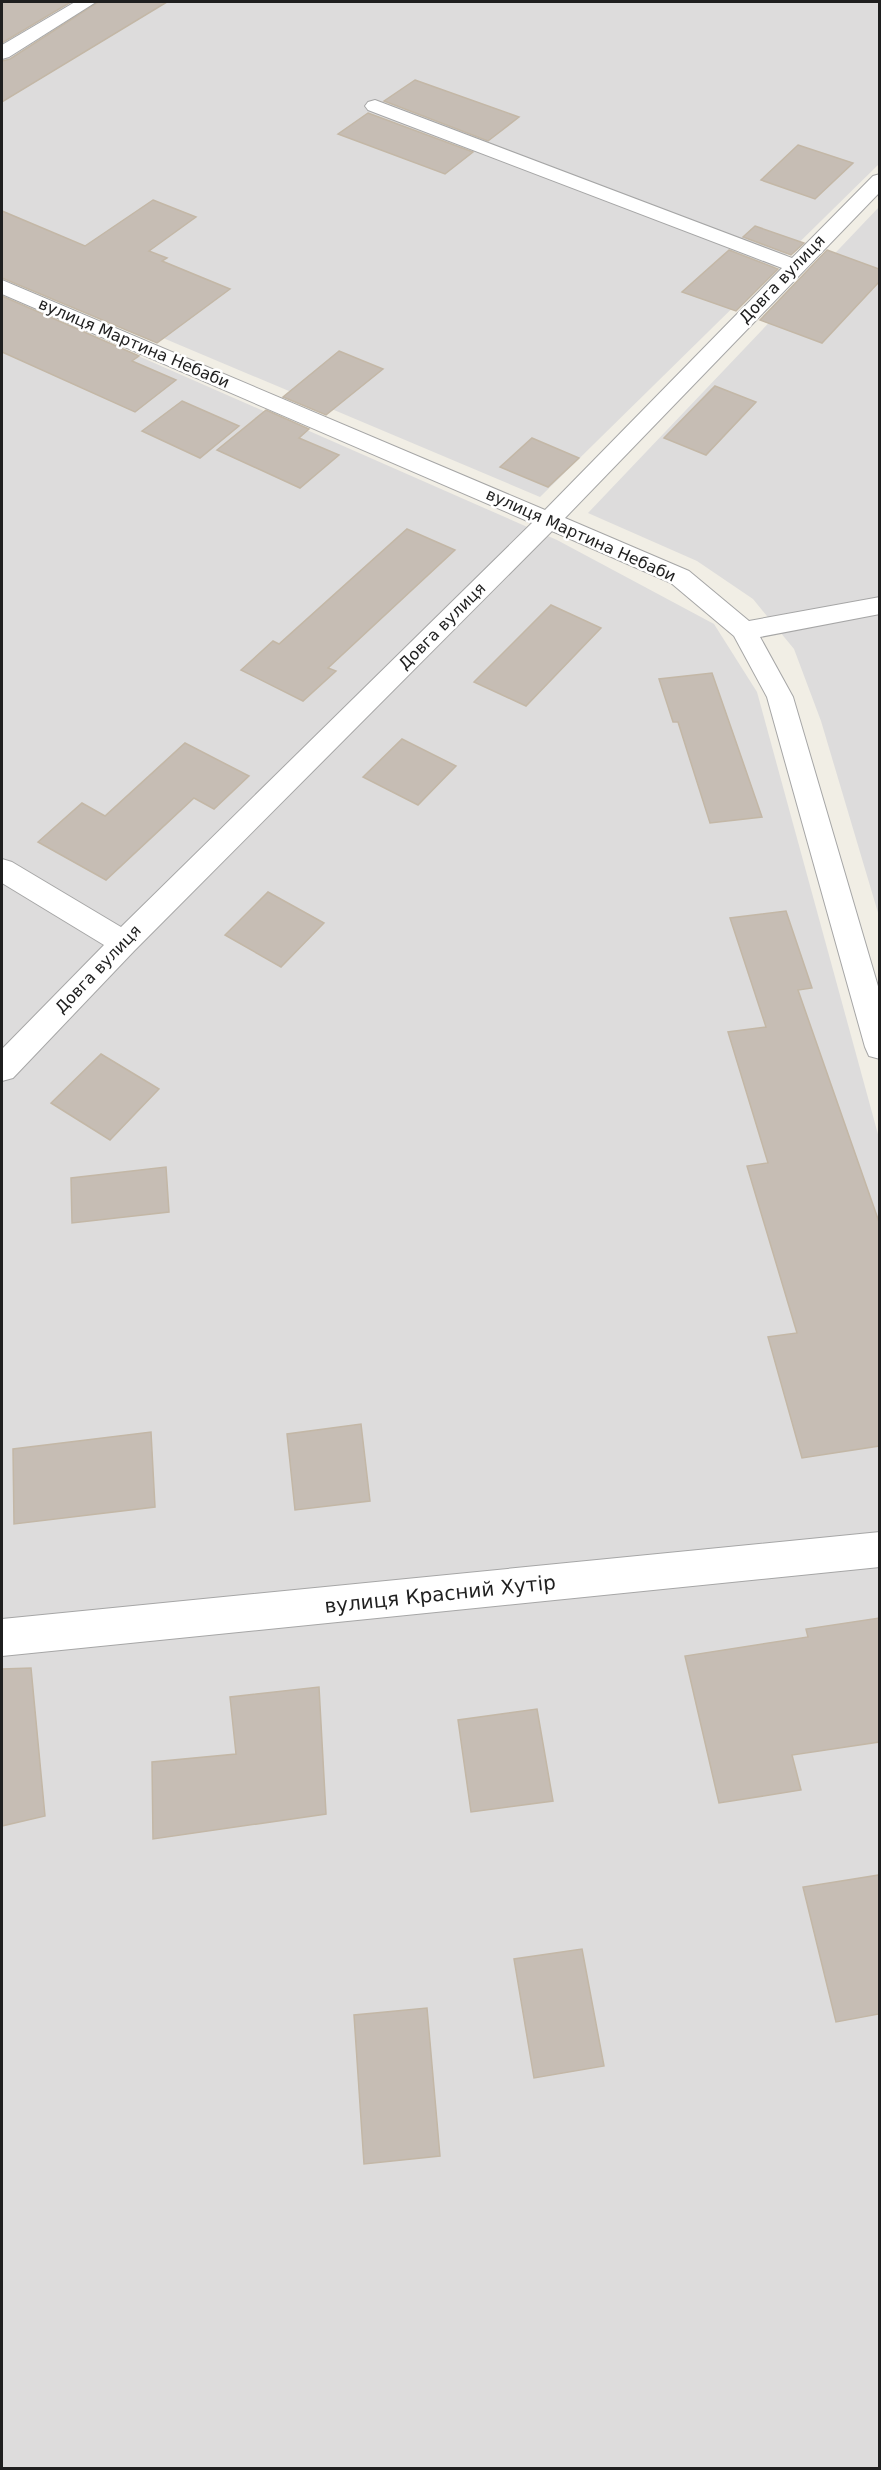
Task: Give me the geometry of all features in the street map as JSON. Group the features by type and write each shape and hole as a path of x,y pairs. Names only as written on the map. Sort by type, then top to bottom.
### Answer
{"street":[{"path":"2,53 87,2"},
{"path":"375,106 795,266"},
{"name":"Довга вулиця","path":"2,1069 124,943 548,520 879,180"},
{"name":"вулиця Мартина Небаби","path":"2,286 680,577 744,631 780,697 879,1047"},
{"path":"744,631 879,605"},
{"path":"2,870 124,943"},
{"name":"вулиця Красний Хутір","path":"2,1638 879,1549"}],"shaded area":[{"path":"2,2 879,2 879,164 540,497 2,270"},
{"path":"879,207 879,916 821,721 794,649 753,599 697,561 588,513"},
{"path":"2,296 557,540 714,624 757,692 879,1138 879,2468 2,2468"}],"building":[{"path":"2,2 71,2 2,43"},
{"path":"98,2 167,2 2,102 2,61 10,59"},
{"path":"415,80 519,117 488,141 384,101"},
{"path":"368,113 473,152 445,174 338,134"},
{"path":"798,145 853,163 815,199 761,180"},
{"path":"153,200 196,217 149,251 167,258 162,261 230,289 157,343 2,278 2,211 85,246"},
{"path":"755,226 804,243 791,255 743,237"},
{"path":"729,250 778,269 736,311 682,292"},
{"path":"827,250 879,269 879,282 822,343 760,320"},
{"path":"2,296 139,356 132,361 176,380 135,412 2,352"},
{"path":"339,351 383,369 326,415 283,397"},
{"path":"715,386 756,402 706,455 664,438"},
{"path":"182,401 239,426 200,458 142,431"},
{"path":"266,410 309,429 299,438 339,455 300,488 217,450"},
{"path":"532,438 579,458 548,487 500,467"},
{"path":"407,529 455,550 328,668 336,671 303,701 241,670 273,641 279,644"},
{"path":"551,605 601,628 526,706 474,682"},
{"path":"712,673 762,817 710,823 678,722 673,722 659,679"},
{"path":"402,739 456,766 418,805 363,777"},
{"path":"185,743 249,776 214,809 194,798 106,880 38,842 82,803 105,816"},
{"path":"268,892 324,923 281,967 225,935"},
{"path":"786,911 812,988 798,990 879,1222 879,1446 802,1458 768,1337 797,1333 747,1166 768,1163 728,1032 766,1027 730,918"},
{"path":"101,1054 159,1089 110,1140 51,1103"},
{"path":"166,1167 169,1212 72,1223 71,1178"},
{"path":"361,1424 370,1501 295,1510 287,1434"},
{"path":"151,1432 155,1507 14,1524 13,1449"},
{"path":"879,1618 879,1742 792,1755 801,1790 719,1803 685,1656 808,1637 806,1629"},
{"path":"31,1668 45,1816 2,1826 2,1669"},
{"path":"319,1687 326,1814 153,1839 152,1762 236,1754 230,1697"},
{"path":"537,1709 553,1801 471,1812 458,1720"},
{"path":"879,1875 879,2014 836,2022 803,1887"},
{"path":"582,1949 604,2066 534,2078 514,1959"},
{"path":"427,2008 440,2156 364,2164 354,2015"}]}
